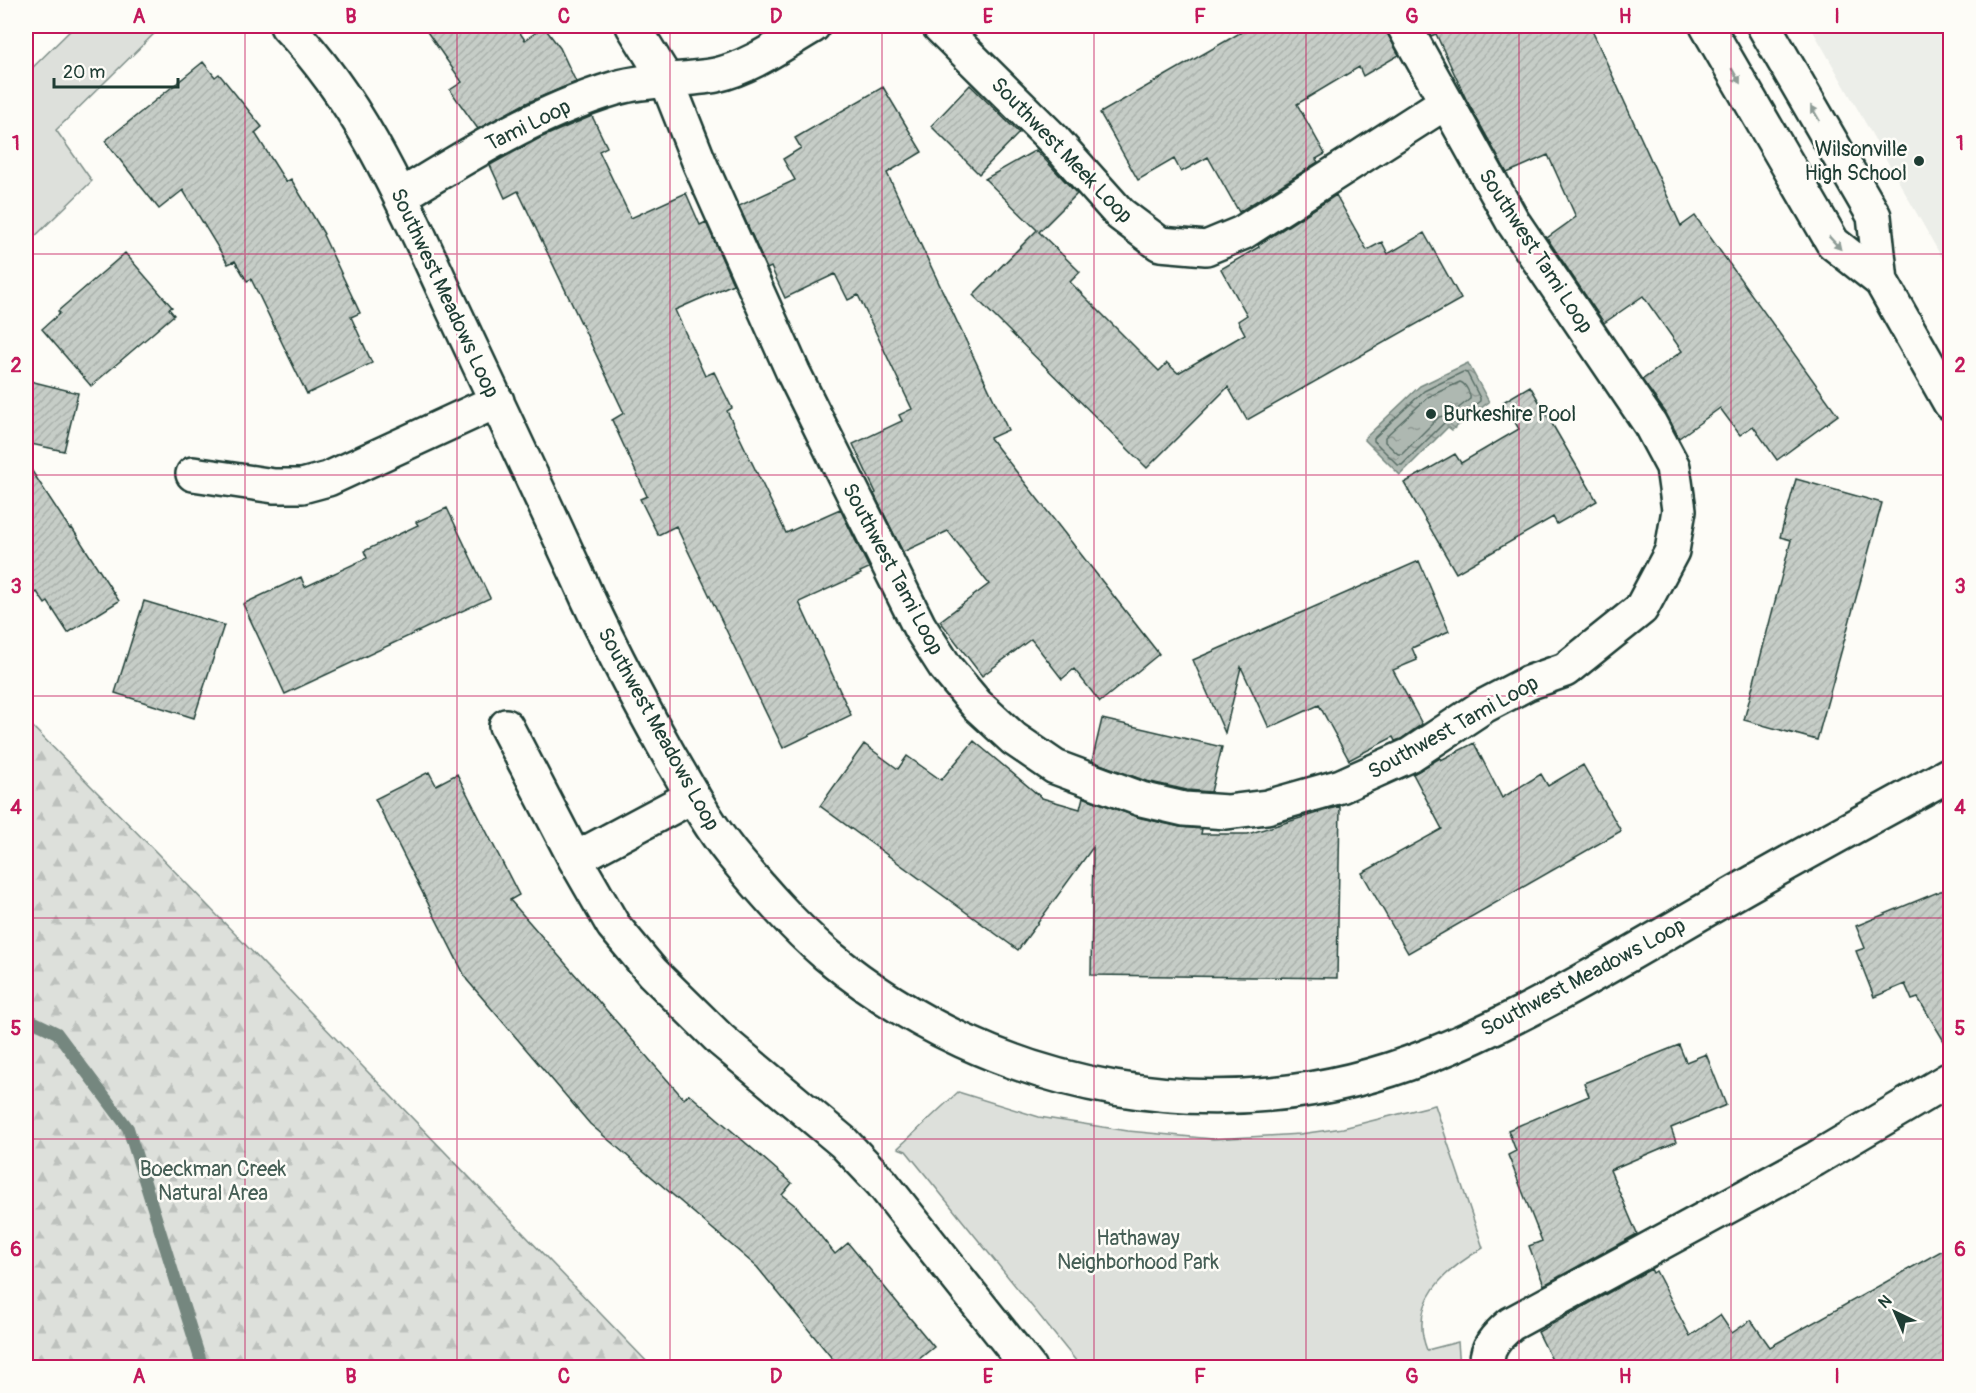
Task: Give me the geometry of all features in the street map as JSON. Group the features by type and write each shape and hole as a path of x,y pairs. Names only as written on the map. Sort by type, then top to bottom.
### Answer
{"street":[{"name":"Southwest Meadows Loop","path":"287,26 328,73 352,106 401,196 628,683 693,796 728,850 793,924 829,956 869,986 950,1036 993,1055 1036,1070 1120,1090 1201,1097 1242,1097 1333,1085 1356,1079 1425,1058 1520,1015 1950,774"},
{"name":"Southwest Tami Loop","path":"633,26 667,81 700,164 793,372 919,626 946,668 977,705 1014,739 1055,766 1141,800 1184,809 1227,812 1267,807 1341,786 1410,755 1484,706 1528,683 1565,670 1641,609 1672,551 1679,510 1673,467 1650,424 1513,222 1404,26"},
{"name":"Tami Loop","path":"401,196 468,154 570,104 619,87 717,75 758,59 813,26"},
{"name":"Southwest Meek Loop","path":"939,26 1053,140 1119,214 1160,244 1206,248 1242,232 1446,102"},
{"path":"1707,26 1833,243 1881,281 1950,403"},
{"path":"1764,26 1874,216 1881,281"},
{"path":"193,474 274,486 302,486 328,479 497,401"},
{"path":"506,726 575,859 613,925 652,972 721,1040 843,1142 882,1183 1029,1368"},
{"path":"575,859 693,796"},
{"path":"1488,1368 1486,1362 1488,1351 1494,1341 1511,1324 1738,1202 1950,1079"}],"shaded area":[{"name":"Wilsonville High School","path":"1810,26 1950,26 1950,272 1824,50"}],"green space":[{"path":"75,26 162,26 56,130 92,181 26,245 26,74"},
{"name":"Boeckman Creek Natural Area","path":"26,720 158,854 652,1367 26,1367"},
{"name":"Hathaway Neighborhood Park","path":"958,1092 1039,1117 1128,1131 1213,1139 1300,1134 1343,1128 1435,1105 1483,1248 1456,1266 1434,1289 1426,1302 1422,1316 1422,1332 1427,1350 1458,1342 1460,1367 1081,1367 906,1151 898,1148"}],"water":[{"name":"Burkeshire Pool","path":"1468,363 1489,402 1452,430 1448,427 1400,475 1364,439 1420,386"}],"building":[{"path":"423,26 515,26 525,40 544,27 560,48 576,82 524,104 478,129 450,90 462,82"},
{"path":"1252,26 1385,26 1399,55 1363,76 1359,67 1297,104 1325,154 1316,159 1318,162 1239,212 1208,157 1181,172 1174,159 1138,180 1100,113"},
{"path":"1425,26 1590,26 1681,226 1695,216 1838,415 1777,460 1753,426 1740,435 1720,408 1679,438 1666,413 1642,380 1682,351 1643,296 1604,323 1547,238 1576,217 1548,155 1507,173 1466,99 1436,34 1431,36"},
{"path":"203,62 215,77 219,74 262,127 255,133 286,182 291,179 324,234 360,313 351,317 372,363 307,394 251,279 247,281 235,261 228,264 183,190 159,209 105,141"},
{"path":"970,85 1019,133 979,174 931,126"},
{"path":"883,87 922,152 887,173 1008,430 990,438 1159,654 1100,702 1074,669 1062,679 1031,639 982,676 940,621 989,584 948,531 903,552 874,494 876,493 853,444 902,421 899,415 912,409 858,295 848,300 835,274 785,298 771,267 767,269 739,206 795,180 783,159 801,148 795,138"},
{"path":"592,116 607,147 599,151 631,218 686,193 700,225 706,222 733,284 675,310 705,376 714,372 732,408 727,411 786,533 840,509 869,568 860,572 861,574 799,602 851,715 783,748 676,526 658,535 640,499 647,496 612,420 624,413 518,191 505,198 490,165 540,138"},
{"path":"1036,150 1077,194 1039,232 1080,272 1070,282 1159,371 1167,363 1178,373 1245,334 1238,321 1247,315 1221,269 1259,247 1258,245 1336,195 1367,250 1382,242 1388,254 1424,233 1461,299 1247,420 1228,387 1147,468 973,295 1037,230 985,179"},
{"path":"125,253 172,307 169,309 174,315 91,386 42,329 60,313 58,311"},
{"path":"26,380 78,393 64,451 26,443"},
{"path":"1530,386 1597,501 1557,524 1553,517 1456,573 1404,483 1455,454 1461,463 1519,429 1503,402"},
{"path":"26,462 119,601 68,633 48,602 45,604 37,592 26,599"},
{"path":"1796,479 1882,503 1817,740 1744,720 1791,540 1780,537"},
{"path":"447,508 490,598 285,694 243,604 301,577 305,587 367,558 364,551 418,525 416,522"},
{"path":"1419,561 1449,631 1412,648 1417,660 1393,670 1422,724 1401,739 1395,741 1393,737 1349,760 1319,705 1269,728 1241,667 1225,733 1193,660"},
{"path":"144,601 224,625 194,718 115,693"},
{"path":"1102,719 1222,747 1211,792 1187,790 1146,781 1092,761"},
{"path":"974,741 1042,798 1080,809 1083,797 1137,817 1180,827 1202,829 1201,834 1248,834 1340,806 1337,978 1091,975 1093,847 1018,950 820,806 864,744 898,769 907,756 941,780"},
{"path":"1474,743 1502,798 1541,774 1548,786 1583,765 1621,831 1408,953 1362,873 1442,829 1413,774 1440,758 1441,760"},
{"path":"429,772 436,785 457,774 519,895 510,900 684,1099 689,1094 792,1183 782,1195 797,1207 835,1254 848,1243 934,1347 908,1368 840,1368 757,1267 590,1124 467,980 375,799"},
{"path":"1950,887 1950,1051 1918,998 1912,1000 1905,984 1874,997 1856,951 1865,948 1856,926"},
{"path":"1679,1045 1686,1062 1706,1054 1726,1105 1671,1128 1676,1142 1610,1170 1637,1234 1544,1285 1529,1246 1542,1241 1508,1155 1516,1151 1508,1130 1589,1096 1584,1083"},
{"path":"1950,1246 1950,1368 1556,1368 1538,1332 1651,1269 1653,1273 1656,1271 1690,1336 1720,1315 1732,1333 1751,1320 1770,1347"}],"waterway":[{"path":"26,1018 57,1033 128,1128 203,1368"}],"place":[{"name":"Wilsonville High School","path":"1919,161"},
{"name":"Burkeshire Pool","path":"1431,414"}]}
